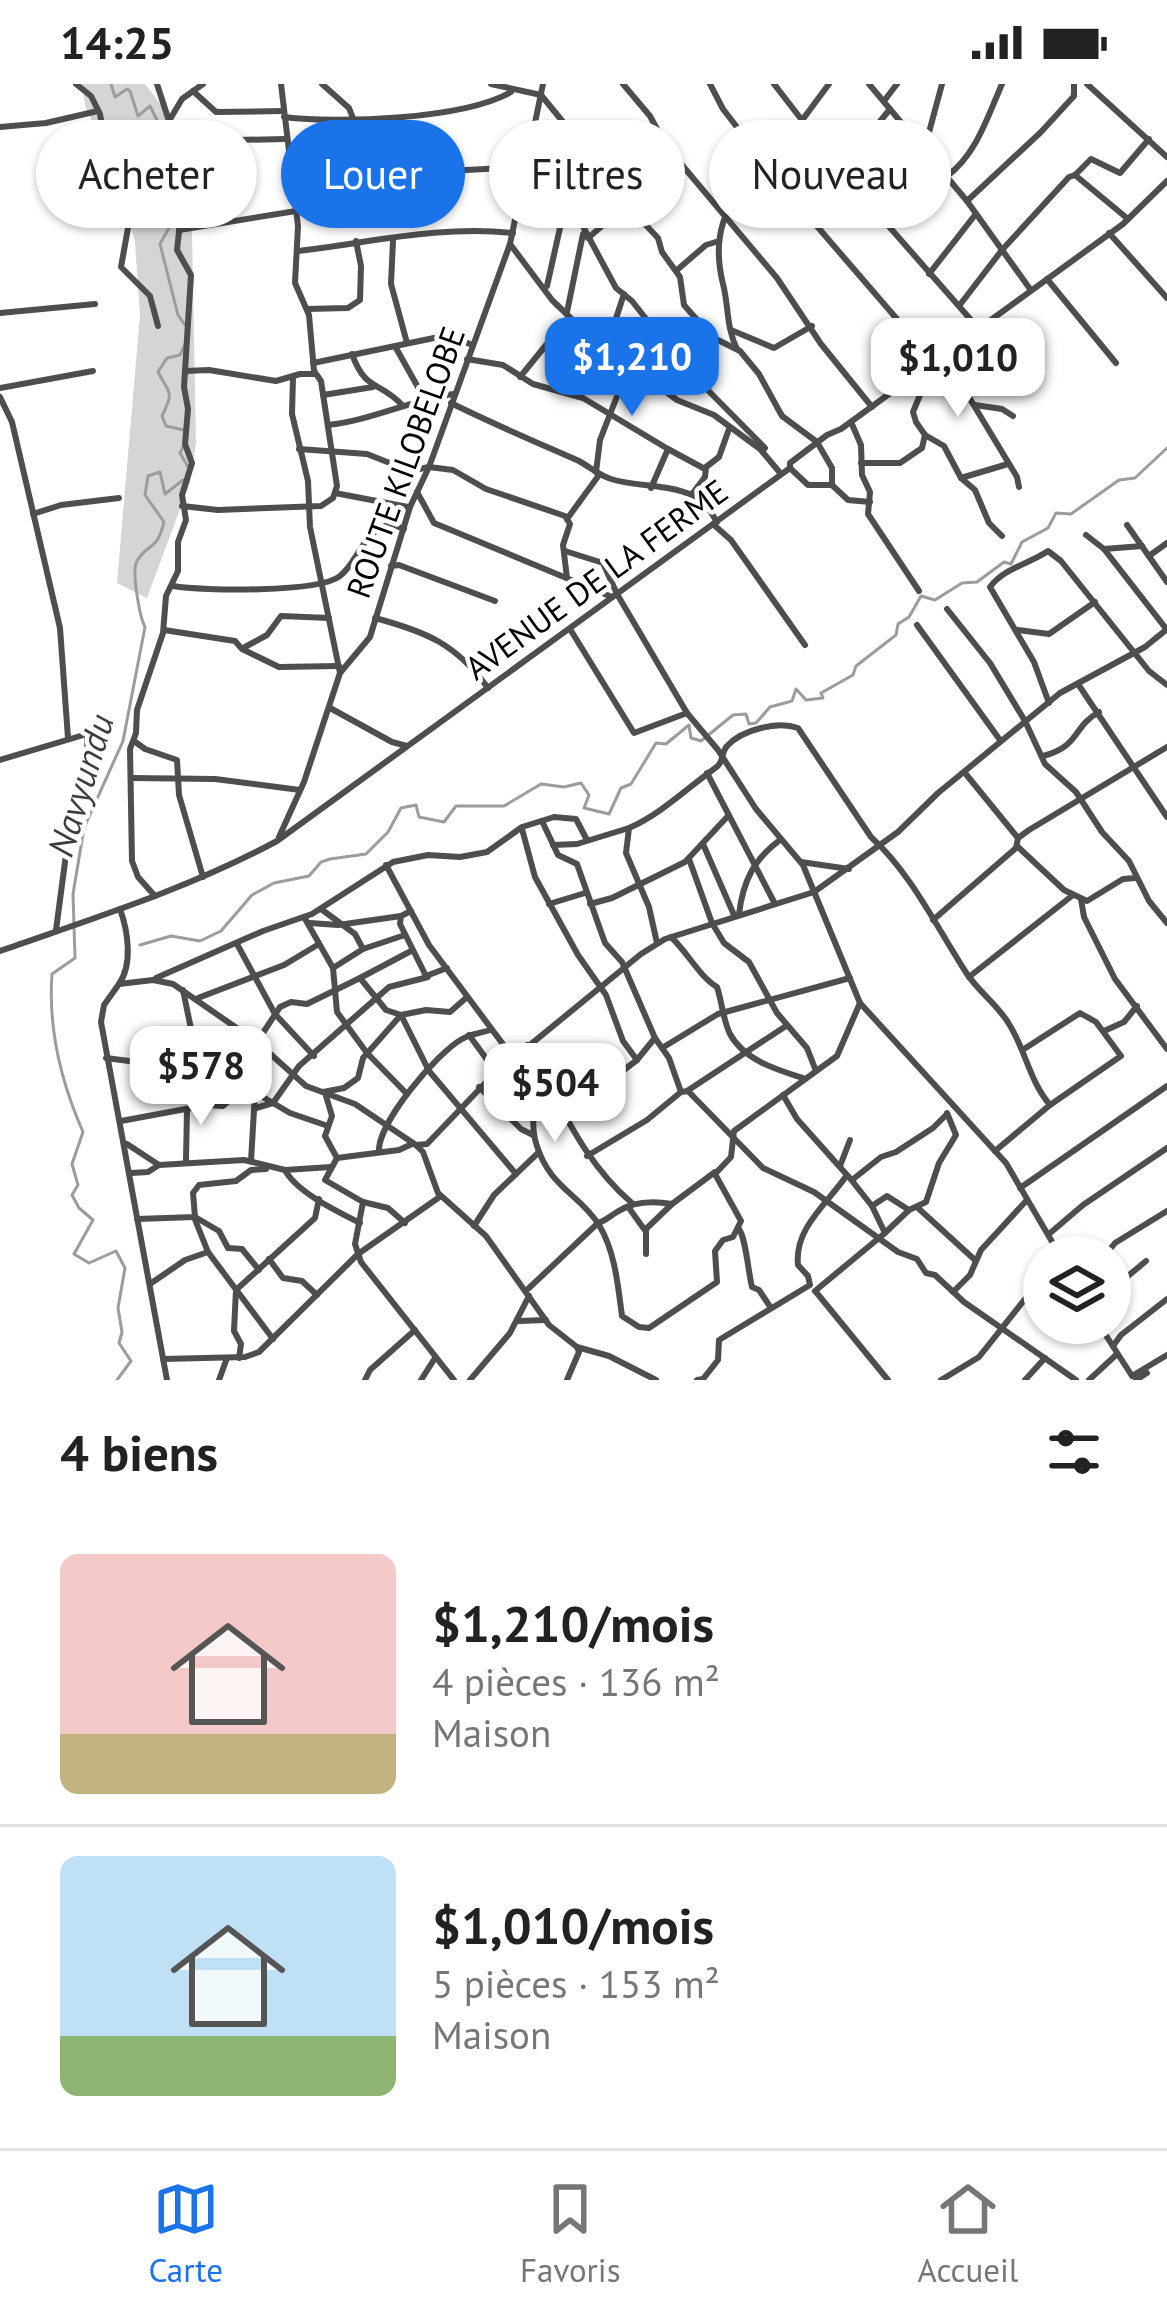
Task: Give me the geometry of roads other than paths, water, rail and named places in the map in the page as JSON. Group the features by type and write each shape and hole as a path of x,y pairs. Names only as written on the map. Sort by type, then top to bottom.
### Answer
{"street":[{"path":"76,84 91,96 98,111 110,169 128,218 121,267 150,296 158,326"},
{"path":"157,84 169,120"},
{"path":"170,120 182,99 203,84"},
{"path":"281,84 284,120"},
{"path":"322,84 345,103 354,120 489,105 514,91"},
{"path":"490,84 541,95 561,120"},
{"name":"ROUTE KILOBELOBE","path":"535,120 543,84"},
{"path":"622,84 650,116 666,146 709,195"},
{"path":"710,84 733,120"},
{"path":"774,84 803,119 829,84"},
{"path":"869,84 899,120"},
{"path":"876,120 897,84"},
{"path":"932,120 942,84"},
{"path":"951,173 974,144 1001,86 988,84"},
{"path":"967,201 1042,132 1074,96 1074,84"},
{"path":"1088,84 1167,157"},
{"path":"193,91 216,112 315,120"},
{"path":"0,127 98,111"},
{"path":"959,306 1061,183 1091,159 1120,173 1149,139"},
{"path":"1075,175 1128,219"},
{"path":"951,181 1030,290"},
{"name":"AVENUE DE LA FERME","path":"0,951 203,877 277,841 1128,219 1167,181"},
{"path":"155,896 138,877 132,861 130,749 137,710 164,630 166,596 179,566 178,542 186,520 182,506 192,463 184,429 191,275 177,252 178,230 281,213"},
{"path":"929,274 976,214"},
{"path":"182,506 218,510 309,507 328,503 335,493 338,477 315,374 307,309 295,283 296,228"},
{"name":"ROUTE KILOBELOBE","path":"277,841 330,708 339,670 366,645 410,507 429,467 514,228"},
{"path":"547,290 560,228"},
{"path":"582,228 623,294 680,362 765,448"},
{"path":"520,377 546,345 565,334 586,234 594,228"},
{"path":"649,228 677,270 684,305 714,338 737,350 759,374 782,416 817,442 832,467 832,485"},
{"path":"723,228 718,267 728,328 737,350"},
{"path":"736,228 872,407"},
{"path":"818,228 934,362"},
{"path":"893,228 979,329"},
{"path":"296,251 393,241 421,233 513,232"},
{"path":"1109,233 1167,298"},
{"path":"393,241 391,284 406,343"},
{"path":"677,270 706,244 719,241"},
{"path":"307,309 348,308 360,300 363,284 356,242"},
{"path":"510,244 570,316 677,400 714,415 760,449 781,474"},
{"path":"1047,279 1116,363"},
{"path":"608,346 623,294"},
{"path":"0,313 95,304"},
{"path":"728,328 774,348 812,326"},
{"path":"313,363 454,337 472,345"},
{"path":"651,380 714,338"},
{"path":"958,344 961,385 1018,487"},
{"path":"396,348 424,398"},
{"path":"352,354 361,375 403,406"},
{"path":"467,359 496,362 555,392 583,398 705,469"},
{"path":"567,519 597,474 600,440 627,361"},
{"path":"185,370 276,382 315,374"},
{"path":"0,388 93,371"},
{"path":"164,630 226,638 285,669 339,670 310,527 307,473 292,414 293,376"},
{"path":"911,379 920,398 914,417 925,435 944,446 961,478 974,487 983,514 1002,536"},
{"path":"323,394 374,387"},
{"path":"0,397 12,422 60,628 68,738"},
{"path":"328,425 360,421 424,398 453,399 597,474 632,486 692,494 703,501 806,645"},
{"path":"975,405 1013,416"},
{"path":"851,422 861,445 868,514 919,592"},
{"path":"692,494 705,477 705,469 719,457 730,427"},
{"path":"861,464 900,464 920,450 925,435"},
{"path":"436,446 453,470"},
{"path":"299,449 367,454 410,472 429,467 453,470 567,519 570,527 563,545 567,578"},
{"path":"651,488 668,449"},
{"path":"961,478 1008,464"},
{"path":"790,468 808,485 832,485 850,501 870,502"},
{"path":"417,492 434,523 614,596"},
{"path":"335,493 410,507"},
{"path":"33,514 61,505 118,498"},
{"path":"173,586 240,591 324,585 344,572 377,530 392,524 404,530"},
{"path":"1127,524 1167,582"},
{"path":"427,1160 431,1140 479,1087 573,1006 602,989 657,943 814,892 882,844 1049,703 1167,629 1104,549 1087,535"},
{"path":"1149,556 1167,543"},
{"path":"1104,549 1142,546"},
{"path":"566,551 603,563 614,596 687,712 780,840 802,862 860,1003 1009,1166 1048,1234 1167,1148"},
{"path":"1049,703 1034,662 990,587 1003,574 1048,551 1167,685"},
{"path":"391,566 495,601"},
{"path":"1015,628 1049,634 1095,602"},
{"path":"947,609 990,663 1045,764 1080,797 1102,832 1129,861 1167,923"},
{"path":"242,649 267,635 281,616 329,618"},
{"path":"375,618 429,635 455,650 488,688"},
{"path":"917,625 1000,740"},
{"path":"568,631 634,734 687,712"},
{"path":"1078,684 1167,817"},
{"path":"330,708 407,746"},
{"path":"1043,756 1076,742 1088,719 1099,712"},
{"path":"554,845 629,828 676,801 723,760 725,748 742,735 769,726 795,725 872,837 882,844 969,977 1007,1019 1024,1049 1027,1072 1050,1105"},
{"path":"0,760 87,734 88,768 67,847 56,930"},
{"path":"134,741 177,760 182,810 203,877"},
{"path":"933,920 1018,842 1080,797 1167,747"},
{"path":"707,773 774,902"},
{"path":"965,773 1018,842 1077,897 1087,902 1123,879 1136,878"},
{"path":"131,778 178,777 300,790"},
{"path":"590,904 612,898 688,859 728,816"},
{"path":"119,984 153,980 306,920 386,865 416,856 487,852 522,827 554,817 576,819 586,840"},
{"path":"542,821 558,855 577,864 608,949 624,968 684,1091 763,1168 916,1259 922,1270 1076,1380"},
{"path":"522,827 535,877 602,989 623,1041 637,1060"},
{"path":"629,828 626,853 649,907 657,943"},
{"path":"736,914 761,853 780,840"},
{"path":"703,844 736,914"},
{"path":"688,859 724,943 749,962 782,1027 807,1048 816,1071"},
{"path":"802,862 849,869"},
{"path":"386,865 446,968 514,1059"},
{"path":"549,904 585,893"},
{"path":"969,977 1077,897"},
{"path":"1077,897 1115,979 1167,1049"},
{"path":"321,908 355,934 363,949"},
{"path":"120,909 128,934 127,973 101,1015 166,1380"},
{"path":"306,920 343,925 411,911"},
{"path":"401,916 411,950 428,977"},
{"path":"306,920 333,968 337,1012 367,1053 407,1094"},
{"path":"333,968 363,949 405,935"},
{"path":"671,937 696,962 704,980 717,987 729,1032 745,1052 761,1063 804,1078"},
{"path":"237,944 275,1014 314,1056"},
{"path":"198,998 284,965 320,944"},
{"path":"204,1092 218,1081 222,1065 242,1057 275,1014 291,1002 307,1004 411,950"},
{"path":"256,1108 272,1103 291,1075 396,983 446,968"},
{"path":"127,973 138,981"},
{"path":"360,978 386,1010 401,1015 450,1012 466,998"},
{"path":"662,1048 724,1012 850,978"},
{"path":"153,980 198,998 257,1042 291,1075 323,1095 355,1104 414,1144 427,1160 441,1196 486,1236 546,1320 577,1346 656,1380"},
{"path":"183,990 207,1105"},
{"path":"645,1232 731,1157 736,1128 840,1054 860,1003"},
{"path":"1104,1031 1124,1022 1137,1006"},
{"path":"995,1151 1050,1105 1121,1056 1104,1031 1080,1012 1024,1049"},
{"path":"323,1095 350,1085 361,1075 361,1061 401,1015"},
{"path":"401,1015 429,1071 516,1174"},
{"path":"587,1156 782,1027"},
{"path":"379,1153 385,1126 407,1094 456,1042 490,1030"},
{"path":"469,1035 496,1072"},
{"path":"566,1114 637,1060 655,1038"},
{"path":"527,1045 587,1156 632,1207 645,1232 646,1254"},
{"path":"106,1058 152,1064 196,1053"},
{"path":"121,1121 228,1103 270,1055"},
{"path":"537,1068 533,1136 538,1152 558,1185 598,1223 610,1246 622,1316 650,1328 717,1282 715,1251 739,1229"},
{"path":"256,1076 251,1165 236,1181 200,1185 193,1193 194,1217 208,1252 273,1339"},
{"path":"1020,1188 1167,1086"},
{"path":"479,1087 533,1136"},
{"path":"256,1094 328,1126"},
{"path":"782,1094 887,1231"},
{"path":"323,1095 332,1116 325,1136 337,1158"},
{"path":"557,1096 583,1101"},
{"path":"885,1379 812,1288 798,1265 797,1253 813,1216 849,1178 939,1124 953,1105"},
{"path":"186,1162 187,1110"},
{"path":"698,1380 718,1360 719,1340 812,1288 880,1239 931,1193 939,1162 956,1135 947,1113"},
{"path":"337,1158 431,1140"},
{"path":"840,1166 850,1140"},
{"path":"127,1144 159,1165"},
{"path":"474,1226 494,1196 538,1152"},
{"path":"238,1358 236,1290 314,1218 317,1197 337,1158"},
{"path":"130,1173 186,1162 280,1169 332,1167"},
{"path":"280,1169 298,1189 360,1223"},
{"path":"716,1172 740,1217 752,1287 764,1295 770,1308"},
{"path":"325,1180 363,1202 388,1208 405,1223"},
{"path":"164,1359 251,1356 358,1254 441,1196"},
{"path":"872,1206 892,1197 914,1209 975,1260"},
{"path":"470,1380 519,1321 528,1292 598,1223 649,1201 672,1204"},
{"path":"953,1292 1026,1201"},
{"path":"363,1202 355,1244 358,1254 454,1380"},
{"path":"1128,1236 1167,1211"},
{"path":"137,1219 194,1217 219,1231 228,1248 242,1249 259,1270"},
{"path":"150,1284 185,1260 208,1252"},
{"path":"269,1259 284,1278 302,1281 317,1295"},
{"path":"1131,1274 1146,1262"},
{"path":"1089,1380 1115,1349 1120,1335 1167,1299"},
{"path":"941,1380 979,1357 1023,1300"},
{"path":"519,1321 546,1320"},
{"path":"365,1380 415,1330"},
{"path":"1112,1344 1132,1376 1167,1355"},
{"path":"567,1380 579,1352 577,1346"},
{"path":"421,1380 436,1357"},
{"path":"219,1380 227,1358"},
{"path":"1025,1380 1045,1358"},
{"path":"1136,1380 1147,1372"}],"waterway":[{"name":"Navyundu","path":"111,84 115,97 130,91 138,116 150,106 157,120"},
{"name":"Navyundu","path":"169,228 160,244 178,315 185,325"},
{"name":"Navyundu","path":"184,430 166,426 162,416 169,392 158,372 167,358 180,355 185,344"},
{"name":"Navyundu","path":"184,445 180,453 188,467"},
{"path":"140,945 171,936 200,941 221,931 252,895 274,883 309,876 330,859 366,854 388,832 401,808 416,805 419,817 444,822 456,806 504,806 541,784 581,783 589,795 584,808 609,814 621,788 631,784 656,743 666,744 689,725 691,738 701,741 733,715 746,714 749,724 756,723 770,707 792,701 796,689 806,700 823,698 821,693 853,675 856,666 896,635 898,624 909,617 921,596 935,600 962,583 977,582 1004,562 1011,564 1022,542 1048,528 1056,513 1071,514 1119,480 1135,478 1167,448"},
{"name":"Navyundu","path":"117,1380 131,1361 119,1343 118,1308 125,1268 116,1251 89,1263 74,1254 93,1220 72,1195 78,1185 72,1164 83,1132 58,1055 52,974 75,958 73,894 84,828 123,741 145,627 135,566 155,543 164,522 145,495 148,476 160,472 165,494 183,480"}]}
